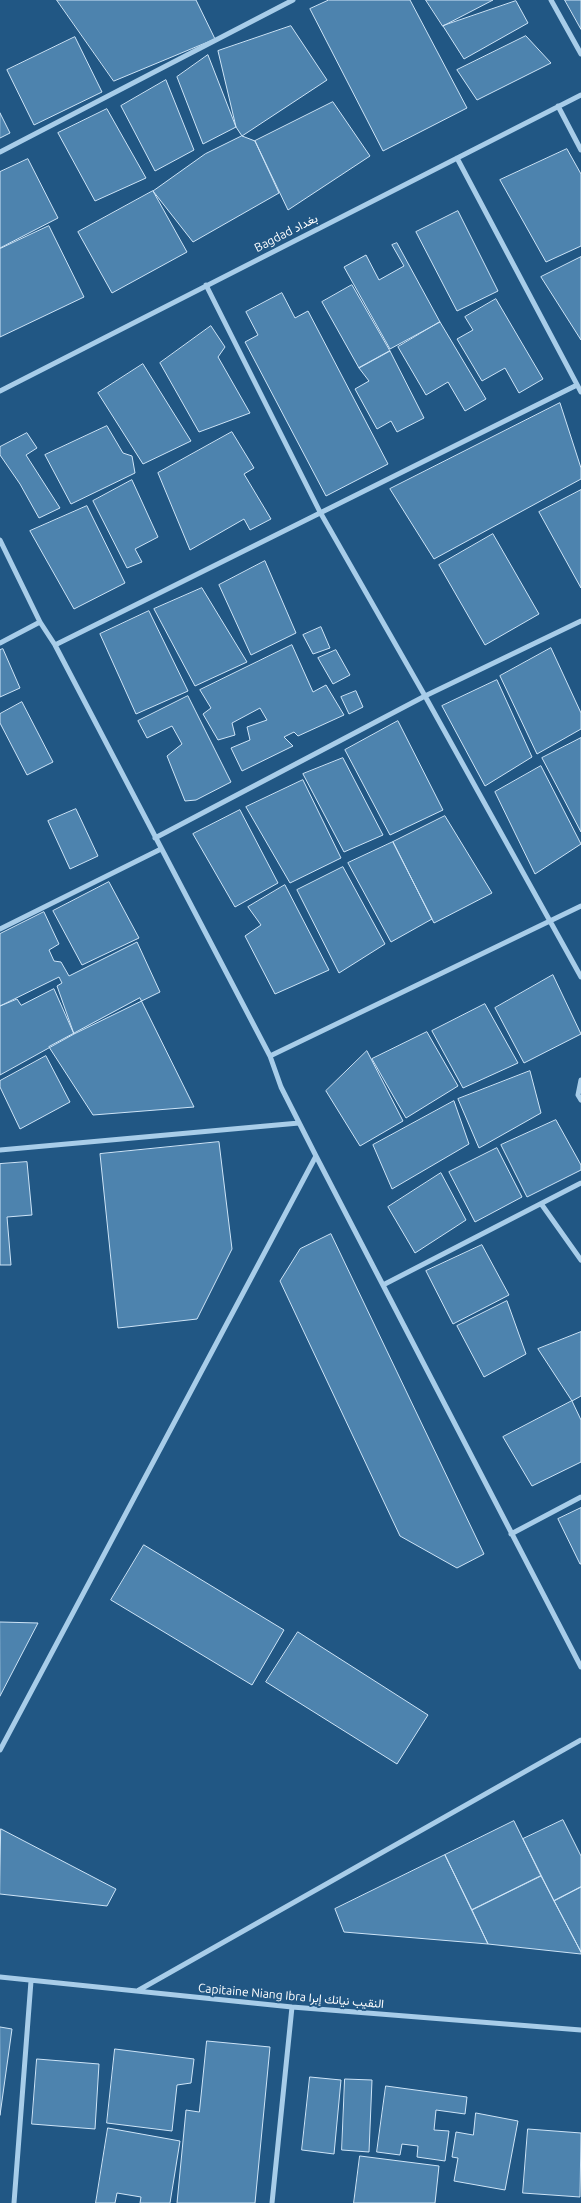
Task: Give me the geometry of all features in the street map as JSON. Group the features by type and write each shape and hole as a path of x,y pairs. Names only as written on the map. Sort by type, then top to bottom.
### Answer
{"street":[{"path":"0,152 292,0"},
{"path":"552,0 581,54"},
{"name":"Bagdad بغداد","path":"0,391 581,95"},
{"path":"558,106 581,150"},
{"path":"457,158 581,392"},
{"path":"206,285 320,512 425,696 581,977"},
{"path":"55,645 577,384"},
{"path":"0,540 40,622 55,645 270,1056 281,1087 316,1156 581,1666"},
{"path":"155,838 425,696 581,621"},
{"path":"0,643 40,622"},
{"path":"0,929 161,849"},
{"path":"270,1056 581,906"},
{"path":"581,1080 578,1095 581,1100"},
{"path":"0,1150 299,1122"},
{"path":"0,1750 316,1156"},
{"path":"383,1285 542,1205 581,1183"},
{"path":"542,1205 581,1260"},
{"path":"511,1534 581,1497"},
{"path":"139,1990 581,1740"},
{"name":"Capitaine Niang Ibra النقيب نيانك إبرا","path":"0,1977 139,1990 292,2008 581,2030"},
{"path":"14,2203 31,1980"},
{"path":"272,2203 292,2008"}],"building":[{"path":"57,0 196,0 215,39 114,81"},
{"path":"329,0 410,0 467,108 383,151 310,9"},
{"path":"426,0 493,0 443,26"},
{"path":"565,0 581,0 581,29"},
{"path":"516,1 528,23 464,59 443,26"},
{"path":"291,26 327,80 242,136 236,127 218,51"},
{"path":"526,36 551,63 477,100 457,70"},
{"path":"75,37 102,92 34,125 7,70"},
{"path":"208,55 236,127 203,144 177,77"},
{"path":"166,80 194,150 155,171 121,106"},
{"path":"333,102 370,156 288,210 255,141"},
{"path":"107,109 146,178 95,201 58,133"},
{"path":"0,113 10,133 0,138"},
{"path":"242,136 255,141 279,193 193,242 153,191 205,154"},
{"path":"567,149 581,174 581,246 546,262 500,180"},
{"path":"28,159 58,218 0,248 0,172"},
{"path":"153,191 187,252 112,293 78,232"},
{"path":"458,211 498,291 457,311 416,232"},
{"path":"49,226 84,297 0,337 0,249"},
{"path":"397,243 440,322 390,349 344,267 366,255 379,280 404,266 392,245"},
{"path":"581,257 581,340 541,277"},
{"path":"352,285 390,351 359,368 322,302"},
{"path":"282,293 295,318 308,311 388,464 326,496 245,342 258,335 246,312"},
{"path":"496,299 543,379 519,393 505,368 482,381 457,339 473,330 465,317"},
{"path":"440,322 486,399 465,411 448,382 426,395 398,347"},
{"path":"211,326 225,347 218,357 250,413 199,432 160,363"},
{"path":"390,351 424,418 397,432 391,421 377,429 355,389 369,381 359,368"},
{"path":"143,364 191,441 143,464 98,393"},
{"path":"560,403 581,468 581,479 434,559 390,489"},
{"path":"107,426 123,453 132,456 135,473 71,504 45,455"},
{"path":"232,432 254,468 244,474 271,519 250,530 244,519 190,550 158,473"},
{"path":"27,433 37,448 26,455 60,508 39,518 20,484 0,455 0,447"},
{"path":"132,480 158,537 135,549 142,562 127,568 93,501"},
{"path":"581,490 581,588 539,512"},
{"path":"87,506 125,583 74,609 30,531"},
{"path":"493,534 539,614 485,645 439,565"},
{"path":"265,561 296,633 251,655 219,585"},
{"path":"202,588 247,662 195,686 154,609"},
{"path":"149,611 188,691 136,714 100,634"},
{"path":"321,627 330,648 313,654 303,635"},
{"path":"292,645 313,692 326,685 344,715 298,736 294,732 284,737 293,746 242,771 231,748 250,740 247,727 267,720 260,708 232,723 235,735 218,740 203,714 211,708 200,690"},
{"path":"551,648 581,713 581,729 537,754 500,676"},
{"path":"3,649 20,688 0,697 0,650"},
{"path":"336,650 350,675 333,684 318,658"},
{"path":"497,680 532,757 485,786 442,706"},
{"path":"356,691 363,707 349,714 341,697"},
{"path":"188,696 231,782 196,800 185,801 167,756 182,744 172,726 147,738 138,721"},
{"path":"22,702 53,762 27,775 0,723 0,714"},
{"path":"398,721 443,810 390,835 345,750"},
{"path":"581,738 581,832 542,758"},
{"path":"343,758 383,835 344,852 303,774"},
{"path":"541,766 581,844 535,874 495,792"},
{"path":"303,780 341,858 290,883 246,807"},
{"path":"76,809 98,856 70,869 48,821"},
{"path":"240,810 278,883 235,907 193,834"},
{"path":"445,816 492,893 434,923 393,842"},
{"path":"393,842 432,919 391,942 348,863"},
{"path":"343,867 385,944 339,973 297,890"},
{"path":"109,882 139,938 82,965 53,911"},
{"path":"285,885 329,970 275,994 245,936 261,925 248,907"},
{"path":"44,912 59,944 49,950 54,961 61,962 69,976 137,942 160,992 74,1034 57,986 62,983 59,977 0,1006 0,934"},
{"path":"553,975 581,1034 524,1063 495,1008"},
{"path":"54,989 74,1034 0,1075 0,1006 17,999 21,1005"},
{"path":"140,998 194,1107 93,1115 49,1047"},
{"path":"485,1004 518,1063 463,1088 432,1031"},
{"path":"427,1032 458,1086 406,1118 372,1059"},
{"path":"367,1051 403,1121 360,1146 326,1091"},
{"path":"46,1056 70,1102 20,1129 0,1087 0,1081"},
{"path":"530,1071 541,1113 479,1148 458,1099"},
{"path":"454,1101 469,1144 392,1189 373,1145"},
{"path":"556,1120 581,1165 581,1170 527,1197 501,1145"},
{"path":"219,1142 232,1249 197,1319 118,1328 100,1154"},
{"path":"497,1148 522,1197 475,1222 449,1172"},
{"path":"27,1162 32,1215 7,1217 11,1265 0,1265 0,1164"},
{"path":"441,1173 466,1220 415,1253 388,1207"},
{"path":"331,1234 484,1554 457,1568 400,1536 280,1281 300,1249"},
{"path":"482,1245 509,1295 453,1324 426,1271"},
{"path":"507,1301 526,1354 484,1377 457,1326"},
{"path":"581,1332 581,1396 572,1401 538,1349"},
{"path":"572,1401 581,1420 581,1462 532,1486 503,1437"},
{"path":"581,1508 581,1564 580,1564 558,1519"},
{"path":"144,1545 284,1630 252,1685 111,1600"},
{"path":"0,1622 38,1623 0,1696"},
{"path":"298,1632 428,1715 397,1764 266,1682"},
{"path":"563,1820 581,1856 581,1887 554,1901 523,1839"},
{"path":"514,1821 541,1876 472,1910 445,1855"},
{"path":"1,1829 116,1889 107,1906 0,1894"},
{"path":"445,1855 488,1944 344,1932 335,1909"},
{"path":"541,1876 581,1954 488,1944 472,1910"},
{"path":"581,1887 581,1952 554,1901"},
{"path":"0,2027 12,2029 0,2115"},
{"path":"207,2041 270,2047 255,2203 177,2203 186,2110 199,2112"},
{"path":"115,2049 194,2059 191,2083 177,2085 172,2131 107,2123"},
{"path":"37,2059 99,2064 95,2129 32,2124"},
{"path":"310,2077 341,2080 334,2154 302,2150"},
{"path":"345,2079 372,2080 369,2152 342,2150"},
{"path":"386,2086 467,2097 465,2114 436,2110 434,2130 449,2131 445,2161 417,2157 418,2146 402,2144 400,2155 377,2152"},
{"path":"476,2113 518,2121 505,2190 454,2181 458,2158 452,2157 456,2132 473,2135"},
{"path":"108,2128 180,2141 170,2203 140,2203 141,2197 117,2193 115,2203 96,2203"},
{"path":"528,2129 581,2133 580,2197 523,2193"},
{"path":"360,2156 439,2166 435,2203 354,2203"}]}
